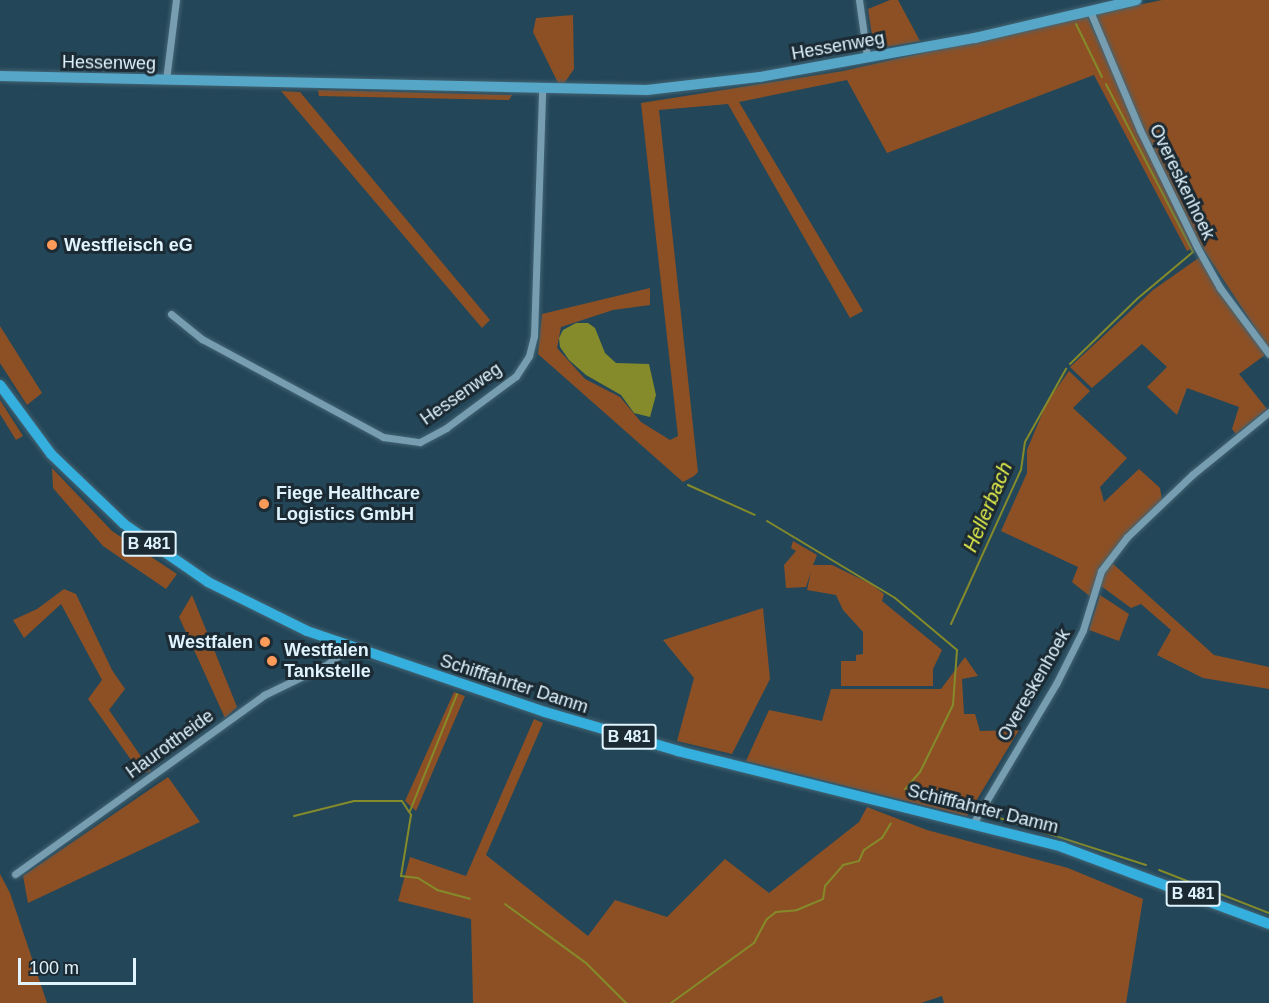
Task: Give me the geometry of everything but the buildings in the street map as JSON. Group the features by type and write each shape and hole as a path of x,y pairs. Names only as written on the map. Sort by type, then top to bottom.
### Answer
{"main road":[{"name":"Schifffahrter Damm","path":"0,385 33,433 75,480 151,545 264,612 343,645 545,712 732,767 974,822 1117,865 1269,924"}],"street":[{"path":"166,80 176,0"},
{"path":"859,0 867,57"},
{"name":"Hessenweg","path":"0,76 542,90 686,86 867,57 1137,0"},
{"name":"Overeskenhoek","path":"1090,11 1140,130 1197,247 1220,288 1269,354"},
{"name":"Hessenweg","path":"171,314 202,339 382,437 420,442 446,428 516,376 529,356 534,336 542,90"},
{"name":"Overeskenhoek","path":"974,822 1056,684 1083,630 1101,570 1127,537 1193,474 1269,412"},
{"name":"Haurottheide","path":"15,874 264,695 326,665 338,656 343,645"}],"shaded area":[{"path":"890,0 898,0 920,41 874,49 868,9"},
{"path":"1162,0 1269,0 1269,349 1200,244 1143,128 1095,14"},
{"path":"573,15 574,69 563,85 559,85 533,32 536,18"},
{"path":"1087,16 1193,248 1187,251 1094,75 887,153 847,80 739,102 863,311 850,318 728,104 659,110 698,472 683,482 538,354 542,314 650,288 650,305 613,310 561,327 557,348 585,379 620,397 641,422 670,440 678,436 641,103 843,71"},
{"path":"318,90 512,95 509,100 319,96"},
{"path":"281,91 300,92 490,320 482,328"},
{"path":"1200,257 1265,355 1239,374 1267,409 1236,434 1232,429 1239,407 1187,388 1177,415 1147,387 1167,367 1142,344 1092,388 1070,367 1153,290"},
{"path":"576,323 588,323 595,328 605,353 616,363 649,364 656,395 650,417 634,413 621,395 586,375 569,360 560,347 559,338 563,330"},
{"path":"0,326 42,393 27,405 0,363"},
{"path":"1069,371 1090,391 1073,408 1127,458 1100,487 1104,502 1139,469 1160,488 1162,500 1099,568 1092,598 1072,582 1078,567 1001,531 1027,473 1027,450 1047,402"},
{"path":"0,400 23,436 16,440 0,414"},
{"path":"52,468 112,531 177,574 166,589 103,546 53,488"},
{"path":"793,541 817,555 813,565 832,565 871,584 884,594 882,601 942,650 933,669 933,686 841,686 841,661 856,661 856,655 863,654 863,632 843,610 836,595 807,590 811,572 806,587 786,588 784,565 796,551 791,548"},
{"path":"1111,562 1214,655 1269,667 1269,689 1203,678 1157,655 1171,630 1141,604 1131,608 1101,586 1103,572"},
{"path":"64,589 76,594 112,670 125,689 109,710 151,771 141,774 88,699 102,680 61,604 24,638 13,620 37,609"},
{"path":"192,595 237,707 225,718 179,617"},
{"path":"1100,595 1129,614 1119,641 1089,630"},
{"path":"763,608 770,679 732,754 677,741 694,678 663,640"},
{"path":"965,657 978,676 962,679 964,714 975,714 980,731 1019,730 967,816 746,761 769,710 822,721 831,689 941,689"},
{"path":"454,692 465,696 416,811 405,801"},
{"path":"534,719 543,723 486,855 588,936 615,900 667,917 725,859 769,893 859,822 867,807 927,830 1068,868 1143,899 1126,1003 944,1003 942,996 921,1003 473,1003 471,919 398,901 410,857 466,876"},
{"path":"168,777 200,822 28,903 23,876"},
{"path":"0,874 10,893 47,1003 0,1003"}],"waterway":[{"path":"1076,24 1102,77"},
{"path":"1070,364 1137,299 1193,252 1106,84"},
{"name":"Hellerbach","path":"951,624 1021,470 1025,442 1066,369"},
{"path":"688,485 755,515"},
{"path":"767,521 895,598 957,650 953,705 920,772 905,789"},
{"path":"410,811 457,694"},
{"path":"907,787 933,801 968,809"},
{"path":"294,816 354,801 402,801 411,815 401,876 418,878 437,890 470,899"},
{"path":"987,814 1146,865"},
{"name":"Hellerbach","path":"671,1003 754,943 767,919 776,912 797,910 823,899 825,886 843,865 859,861 864,850 882,838 891,823"},
{"path":"1159,870 1269,913"},
{"path":"505,904 586,963 626,1003"}],"place":[{"name":"Westfleisch eG","path":"52,245"},
{"name":"Fiege Healthcare Logistics GmbH","path":"264,504"},
{"name":"Westfalen","path":"265,642"},
{"name":"Westfalen Tankstelle","path":"272,661"}]}
